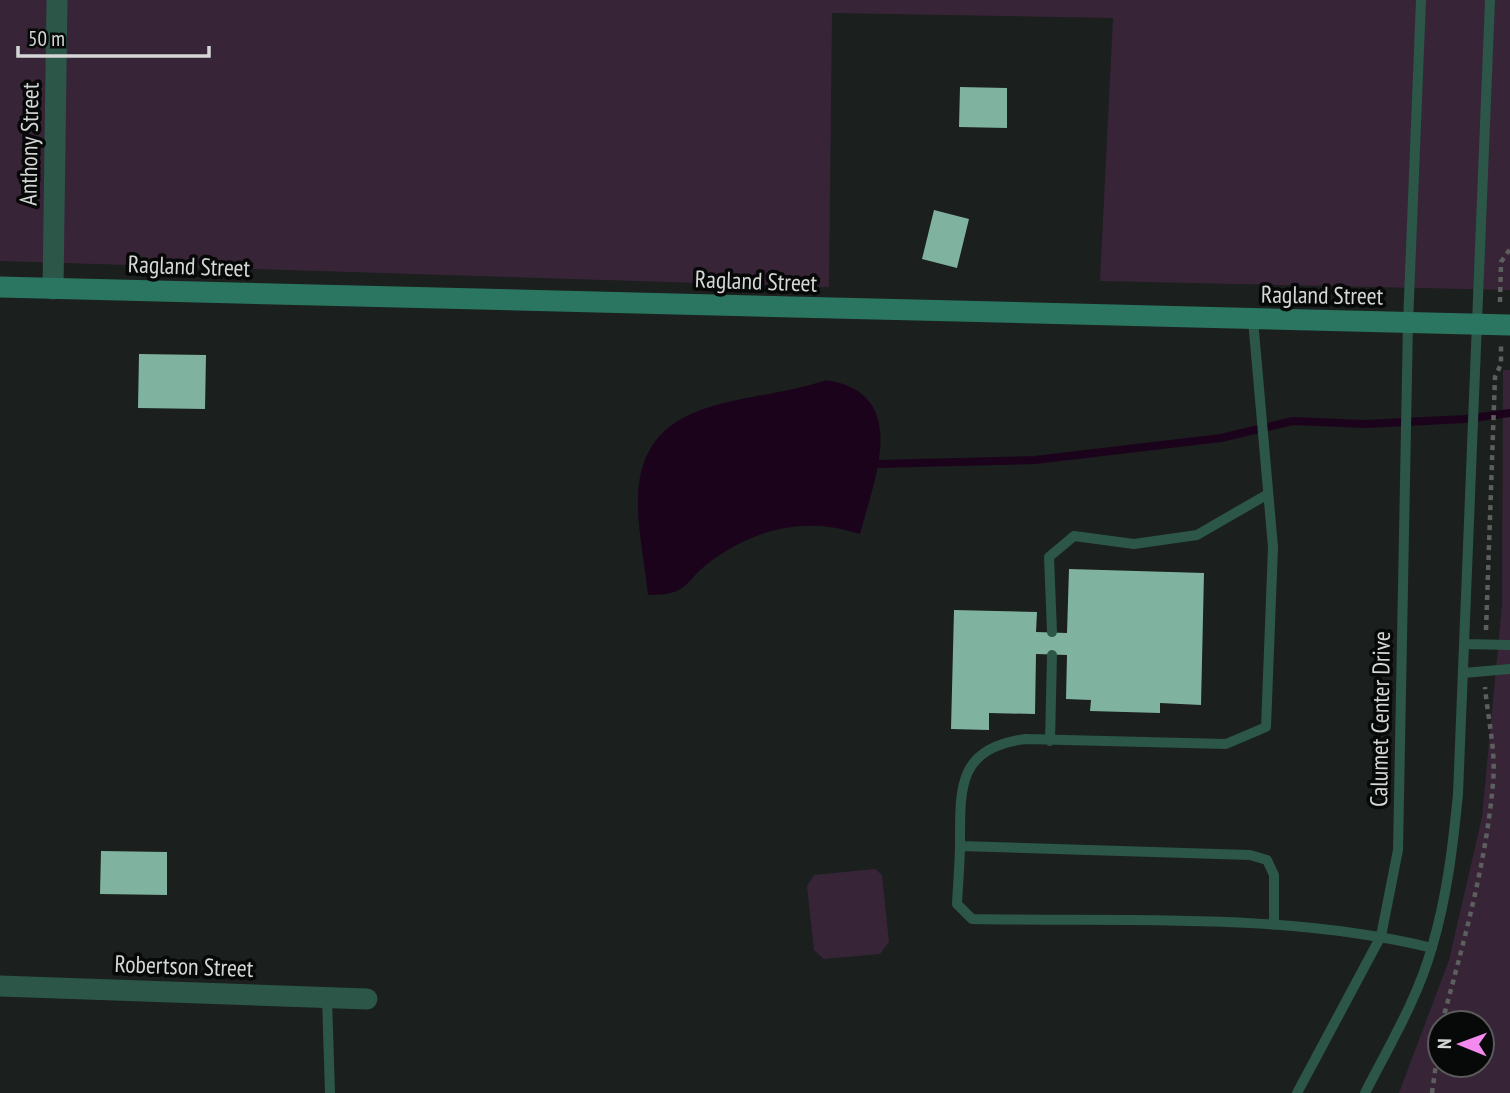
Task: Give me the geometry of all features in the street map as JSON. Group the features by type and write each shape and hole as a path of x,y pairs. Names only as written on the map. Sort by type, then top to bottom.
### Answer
{"street":[{"name":"Anthony Street","path":"53,289 57,0"},
{"name":"Ragland Street","path":"0,288 1253,320 1475,324 1506,318"},
{"name":"Robertson Street","path":"0,986 367,999"}],"lane":[{"name":"Calumet Center Drive","path":"1297,1093 1381,936 1398,850 1408,323 1421,0"},
{"path":"1365,1093 1406,1014 1432,948 1452,860 1458,794 1490,0"},
{"path":"1253,320 1273,547 1266,727 1226,744 1025,739 1000,742 974,760 960,794 957,904 972,919 1274,925 1381,936 1432,948"},
{"path":"1052,632 1049,557 1074,536 1134,544 1197,535 1268,494"},
{"path":"1464,644 1510,645"},
{"path":"1050,741 1052,655"},
{"path":"1463,673 1510,669"},
{"path":"960,846 1250,855 1266,860 1274,875 1274,925"},
{"path":"327,998 330,1093"}],"path":[{"path":"1506,318 1499,280 1502,262 1510,249"},
{"path":"1487,609 1495,377 1501,364"},
{"path":"1446,1009 1476,896 1493,782 1493,734 1485,690"}],"shaded area":[{"path":"0,0 1510,0 1510,290 1100,281 1113,18 832,13 829,287 0,261"},
{"path":"1503,370 1510,370 1510,1093 1399,1093 1426,1021 1426,1079 1496,1079 1496,1009 1431,1009 1449,960 1482,817 1502,605"},
{"path":"826,380 852,388 869,402 878,419 878,464 860,534 821,526 782,528 764,533 746,540 711,561 679,590 648,595 638,499 644,464 658,438 679,421 705,409"},
{"path":"875,869 882,875 889,942 880,954 824,959 814,950 807,886 814,875"}],"building":[{"path":"960,87 1007,88 1007,128 959,127"},
{"path":"934,210 969,219 957,268 922,259"},
{"path":"139,354 206,355 205,409 138,408"},
{"path":"1069,569 1204,573 1201,705 1160,703 1160,713 1090,711 1091,700 1066,699 1067,655 1036,654 1035,714 989,713 989,730 951,729 954,610 1037,612 1036,632 1067,633"},
{"path":"101,851 167,852 167,895 100,894"}],"waterway":[{"path":"877,464 1035,460 1221,438 1293,421 1365,424 1465,419 1510,413"}]}
